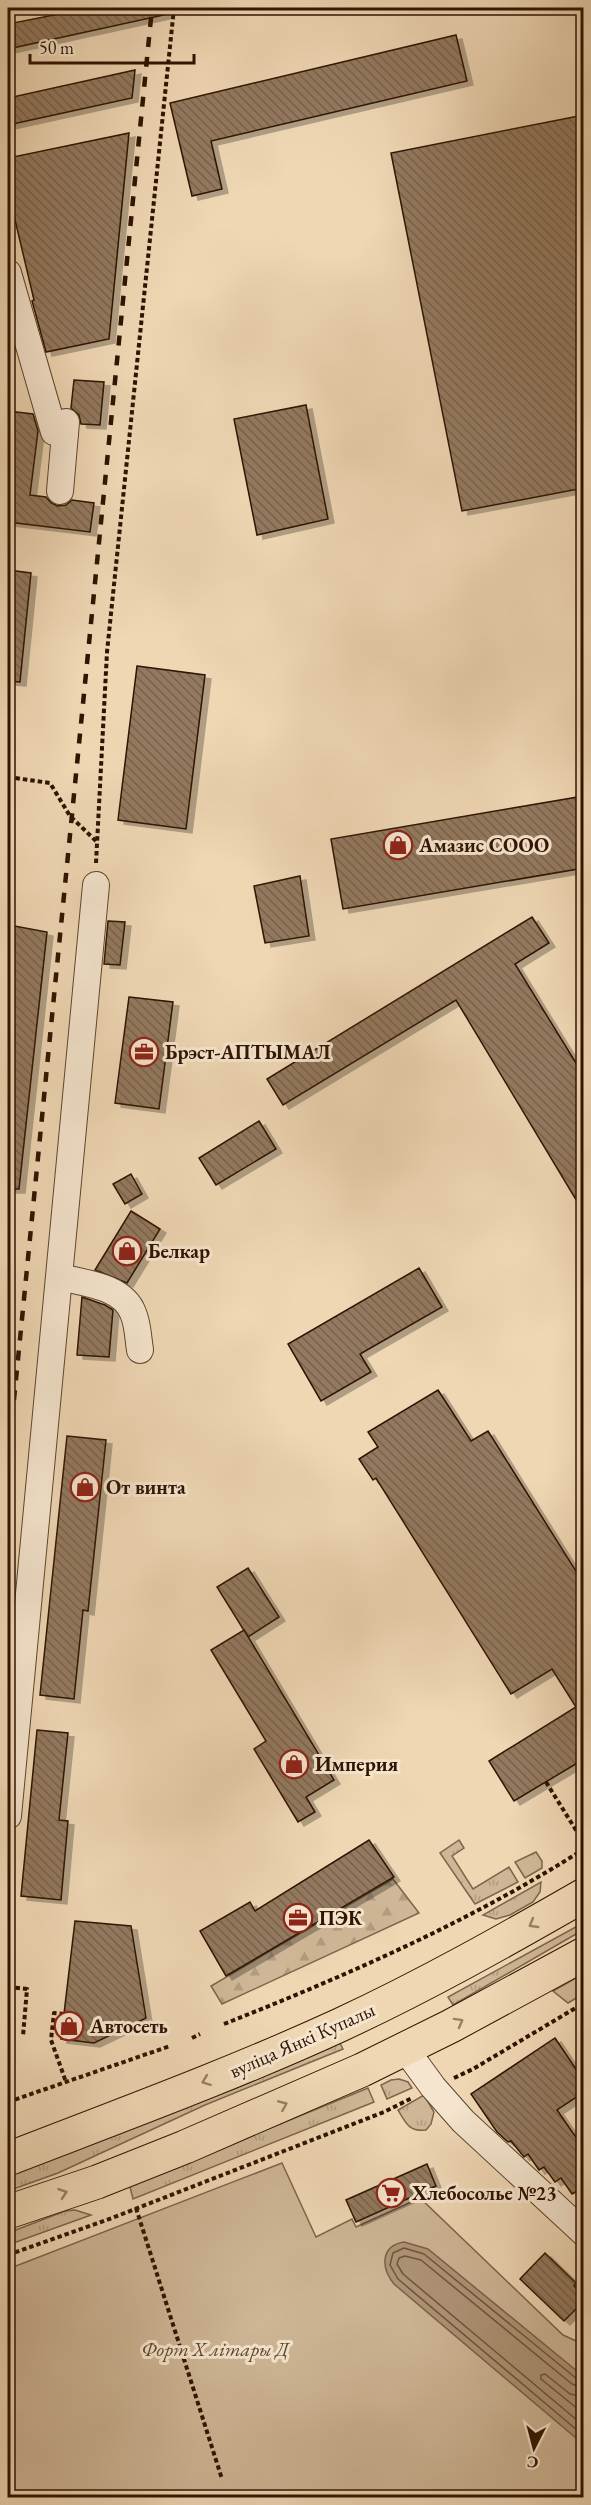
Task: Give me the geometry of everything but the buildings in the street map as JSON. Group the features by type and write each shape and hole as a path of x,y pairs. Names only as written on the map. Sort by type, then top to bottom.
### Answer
{"main road":[{"name":"вуліца Янкі Купалы","path":"8,2158 232,2071 384,2004 486,1952 584,1895"},
{"path":"8,2212 97,2182 184,2147 406,2050 584,1954"},
{"path":"384,2004 406,2050"}],"lane":[{"path":"8,273 54,432 65,428 60,491"},
{"path":"8,1816 96,885"},
{"path":"60,1277 104,1289 130,1305 135,1319 140,1350"},
{"path":"406,2050 463,2121 584,2233"}],"path":[{"path":"96,885 96,841 107,652 174,8"},
{"path":"8,777 50,783 70,816 96,841"},
{"path":"546,1782 584,1843"},
{"path":"576,1833 584,1828"},
{"path":"224,2024 320,1986 407,1946 584,1849"},
{"path":"8,1964 10,1933"},
{"path":"8,1988 27,1989 23,2036"},
{"path":"8,2254 136,2208 384,2112 473,2069 584,2003"},
{"path":"64,2014 54,2013 51,2040 66,2082"},
{"path":"192,2038 200,2034"},
{"path":"8,2102 170,2046"},
{"path":"136,2208 222,2479"}],"green space":[{"path":"459,1840 464,1848 452,1856 473,1889 509,1867 518,1882 475,1904 440,1853"},
{"path":"536,1852 542,1861 542,1868 525,1878 515,1862"},
{"path":"393,1879 419,1913 222,2004 211,1986"},
{"path":"541,1882 540,1892 533,1902 510,1915 496,1919 483,1915"},
{"path":"583,1923 583,1930 453,2005 448,1997"},
{"path":"583,1974 583,1994 568,2003 553,1991"},
{"path":"339,2041 343,2049 205,2105 58,2173 8,2191 8,2176"},
{"path":"399,2079 408,2082 412,2088 387,2099 381,2085"},
{"path":"368,2088 374,2102 133,2199 130,2187 133,2184"},
{"path":"424,2095 434,2112 431,2124 426,2130 416,2130 409,2126 398,2110"},
{"name":"Форт X літары Д","path":"282,2163 316,2237 352,2219 356,2227 420,2198 563,2335 583,2344 583,2497 8,2498 8,2269"},
{"path":"75,2210 91,2215 8,2245 8,2233 65,2211"}],"water":[{"path":"404,2242 428,2249 583,2376 583,2444 394,2284 387,2271 385,2258 390,2248"}],"railway":[{"path":"8,1460 152,8"}],"place":[{"name":"Амазис СООО","path":"398,845"},
{"name":"Брэст-АПТЫМАЛ","path":"144,1052"},
{"name":"Белкар","path":"127,1251"},
{"name":"От винта","path":"85,1487"},
{"name":"Империя","path":"294,1764"},
{"name":"ПЭК","path":"298,1918"},
{"name":"Автосеть","path":"69,2026"},
{"name":"Хлебосолье №23","path":"391,2193"}]}
